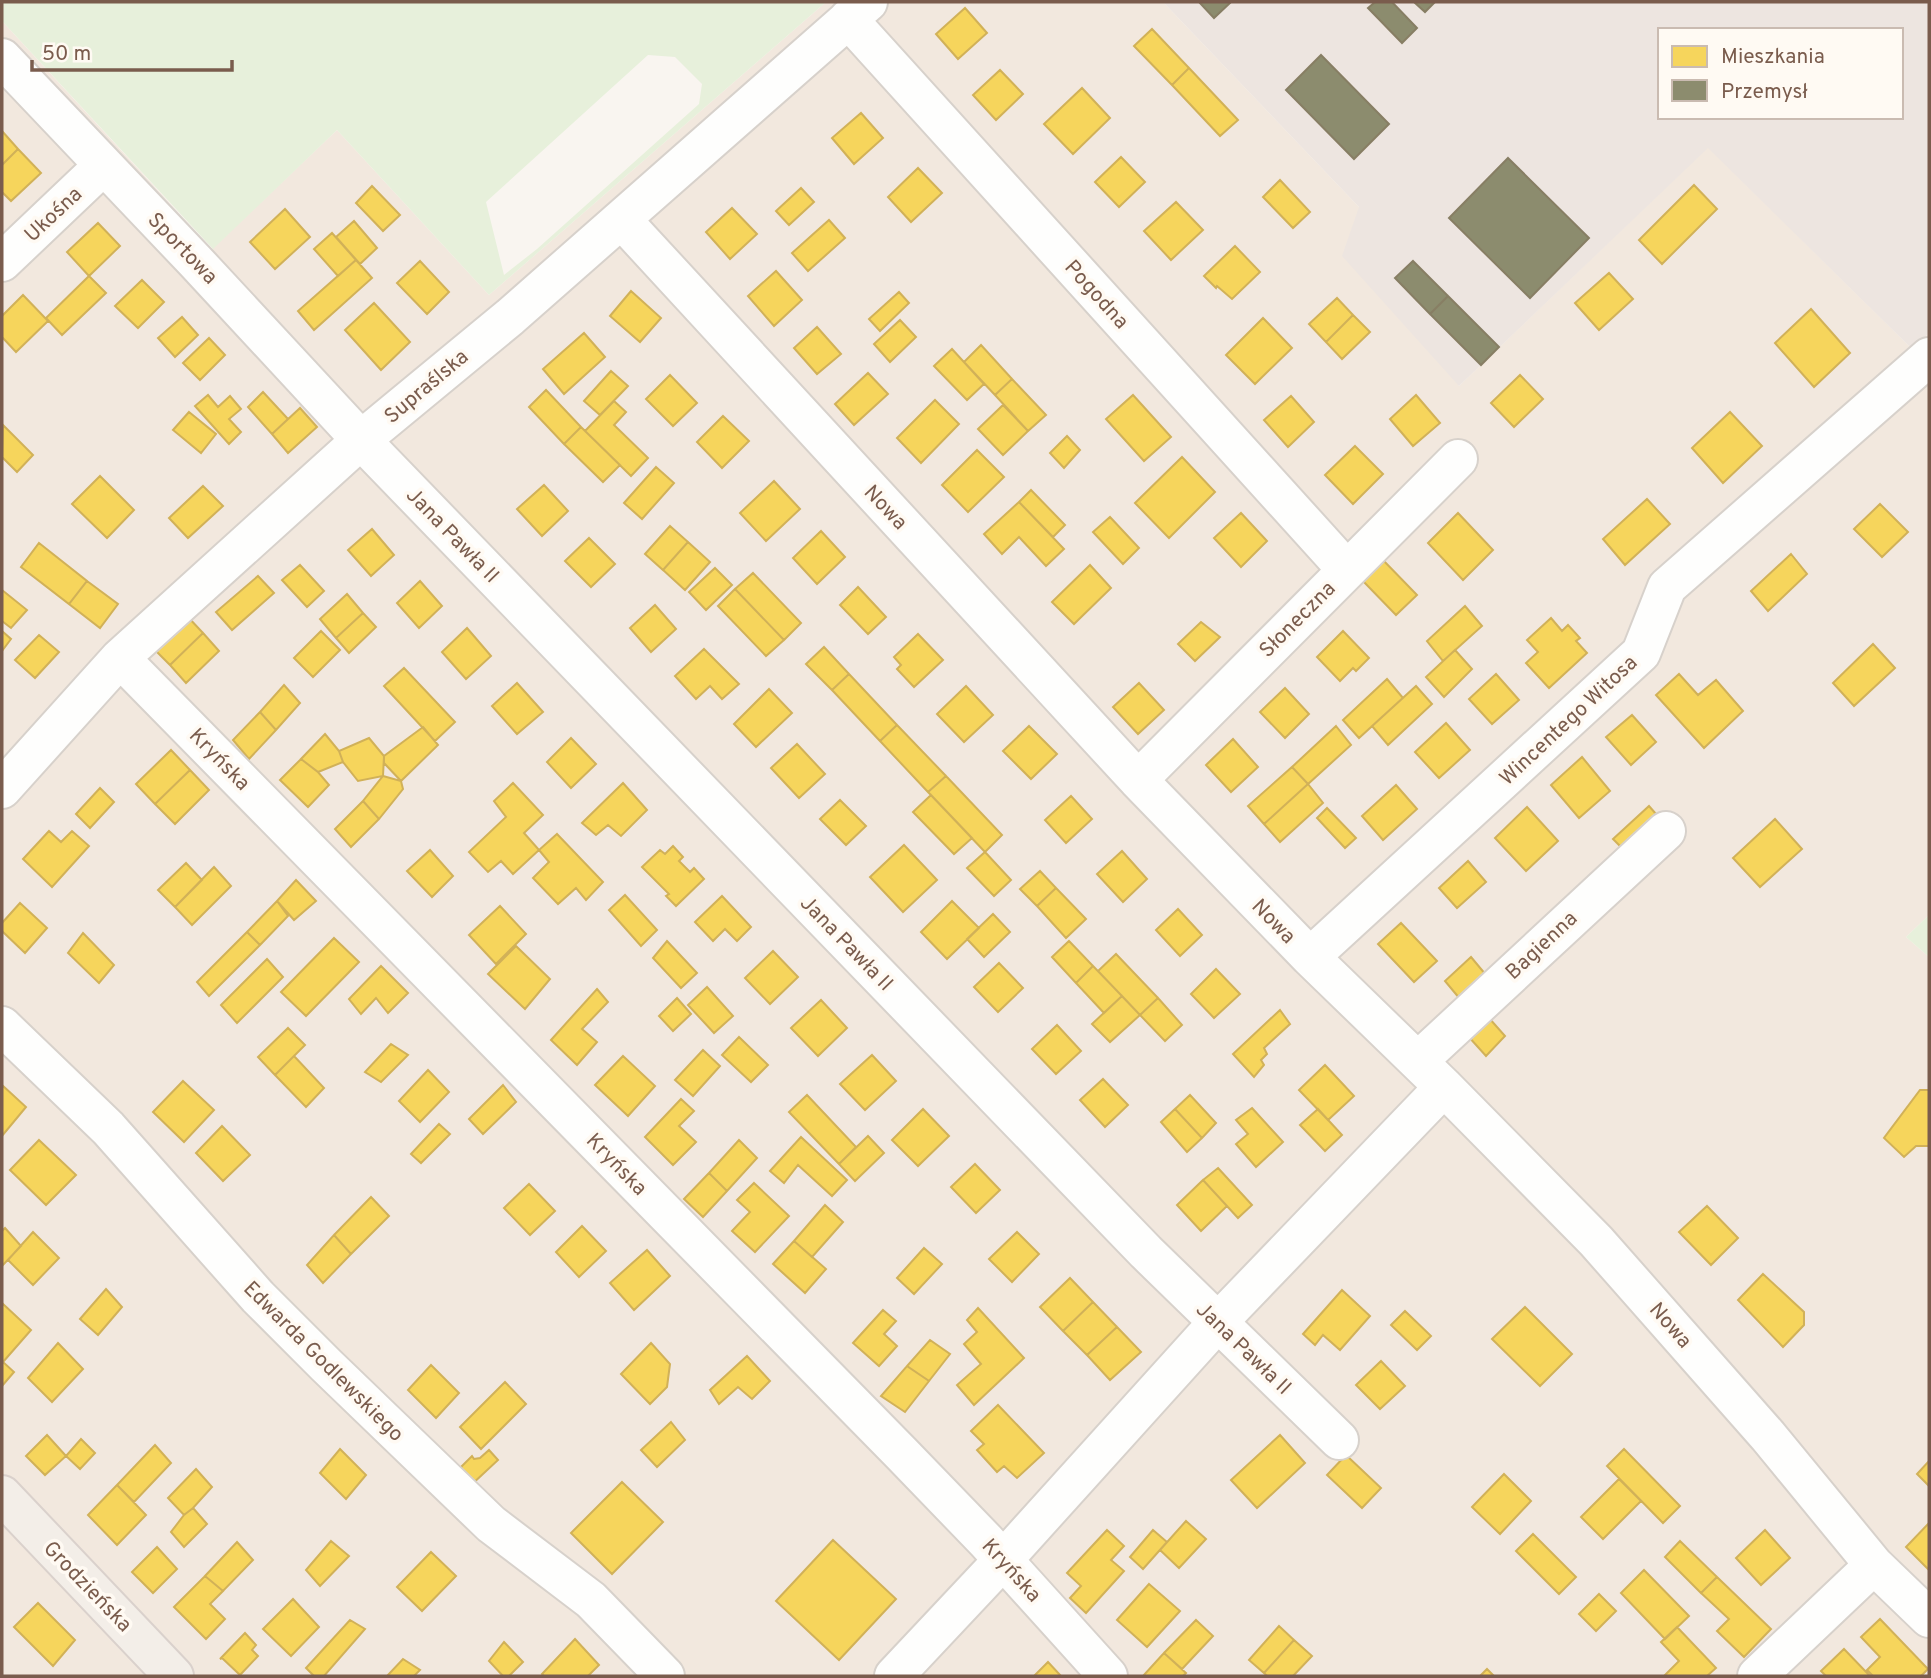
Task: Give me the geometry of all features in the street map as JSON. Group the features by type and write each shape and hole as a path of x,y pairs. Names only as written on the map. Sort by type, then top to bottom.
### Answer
{"main road":[{"name":"Grodzieńska","path":"2,1495 174,1676"}],"street":[{"name":"Supraślska","path":"2,789 120,658 361,440 510,317 858,10"},
{"name":"Pogodna","path":"858,10 1346,569"},
{"name":"Sportowa","path":"2,58 361,440"},
{"name":"Ukośna","path":"2,262 103,166"},
{"name":"Nowa","path":"622,220 1138,780 1310,957 1431,1074 1596,1241 1768,1436 1874,1565 1929,1618"},
{"name":"Wincentego Witosa","path":"1310,957 1641,653 1667,587 1929,357"},
{"name":"Jana Pawła II","path":"361,440 1146,1252 1339,1440"},
{"name":"Słoneczna","path":"1138,780 1458,459"},
{"name":"Kryńska","path":"120,658 901,1453 1108,1676"},
{"name":"Bagienna","path":"894,1676 1218,1322 1431,1074 1439,1039 1666,831"},
{"name":"Edwarda Godlewskiego","path":"2,1026 108,1128 258,1297 336,1375 491,1524 591,1600 665,1676"},
{"path":"1757,1676 1874,1565"}],"shaded area":[{"path":"826,2 1163,2 1359,207 1459,386 1708,147 1912,349 1929,333 1929,915 1906,937 1929,957 1929,1676 2,1676 2,21 212,249 337,130 489,295"},
{"path":"1163,2 1929,2 1929,333 1912,349 1708,148 1459,386 1342,256 1359,207"}],"green space":[{"path":"2,2 826,2 489,295 337,130 213,249 2,21","holes":["648,55 675,57 702,84 699,104 537,249 504,275 486,202"]},
{"path":"1929,915 1929,957 1906,937"}],"building: Mieszkania":[{"path":"965,8 987,33 958,59 936,34"},
{"path":"1152,29 1189,68 1172,85 1134,46"},
{"path":"1189,68 1238,120 1220,136 1172,85"},
{"path":"1000,70 1023,94 996,120 973,95"},
{"path":"1082,88 1110,118 1073,154 1044,124"},
{"path":"861,113 883,138 854,164 832,138"},
{"path":"2,131 18,149 2,165"},
{"path":"18,149 41,173 11,201 2,192 2,165"},
{"path":"1121,157 1145,182 1119,207 1095,182"},
{"path":"918,168 942,193 911,222 888,197"},
{"path":"1280,180 1310,212 1293,228 1263,197"},
{"path":"1694,185 1717,209 1662,264 1639,240"},
{"path":"372,186 400,215 383,231 356,203"},
{"path":"801,188 814,202 789,225 776,211"},
{"path":"1176,202 1203,230 1171,260 1144,231"},
{"path":"732,208 757,234 730,259 706,232"},
{"path":"285,209 310,237 275,269 250,242"},
{"path":"829,220 845,238 808,271 792,253"},
{"path":"354,221 377,248 360,264 336,237"},
{"path":"98,223 120,246 89,276 67,252"},
{"path":"332,233 356,260 338,276 314,249"},
{"path":"1235,246 1260,272 1232,299 1204,276"},
{"path":"356,260 372,278 314,330 298,311"},
{"path":"420,261 449,292 427,314 397,283"},
{"path":"776,271 802,300 774,326 748,296"},
{"path":"1609,273 1633,299 1599,330 1575,303"},
{"path":"89,276 106,293 62,335 46,318"},
{"path":"142,280 164,302 138,328 115,306"},
{"path":"631,291 661,318 640,342 610,316"},
{"path":"899,292 909,303 880,331 869,319"},
{"path":"23,295 48,321 16,352 2,337 2,316"},
{"path":"1337,298 1353,315 1326,342 1309,324"},
{"path":"374,303 410,342 381,370 345,330"},
{"path":"1811,309 1850,353 1814,387 1775,343"},
{"path":"1353,315 1370,332 1342,359 1326,342"},
{"path":"182,317 198,335 175,357 158,338"},
{"path":"1263,318 1292,348 1255,384 1226,355"},
{"path":"900,320 916,337 890,362 874,344"},
{"path":"817,327 841,354 817,374 794,348"},
{"path":"584,333 605,357 564,394 543,369"},
{"path":"209,338 225,355 200,380 183,363"},
{"path":"981,345 1012,379 995,395 964,362"},
{"path":"952,349 984,384 967,400 934,366"},
{"path":"611,371 628,386 600,415 584,401"},
{"path":"868,373 888,394 854,425 835,404"},
{"path":"670,375 697,403 673,426 646,399"},
{"path":"1520,375 1543,399 1514,427 1491,403"},
{"path":"1012,379 1046,415 1028,431 995,395"},
{"path":"546,390 581,427 564,444 529,407"},
{"path":"263,392 288,419 272,434 248,407"},
{"path":"208,395 218,407 230,396 241,409 229,419 241,432 229,444 195,406"},
{"path":"1133,395 1171,437 1144,461 1106,419"},
{"path":"1416,395 1440,423 1413,446 1390,419"},
{"path":"1291,396 1314,422 1288,447 1264,420"},
{"path":"935,400 959,424 921,463 897,438"},
{"path":"614,401 626,412 614,425 648,458 631,476 585,431"},
{"path":"1003,405 1028,431 1003,455 978,429"},
{"path":"300,408 317,427 288,453 272,434"},
{"path":"189,412 216,434 201,453 173,430"},
{"path":"1730,412 1762,446 1723,483 1692,448"},
{"path":"723,416 749,441 722,468 697,442"},
{"path":"3,425 33,455 17,472 2,457"},
{"path":"581,427 620,465 603,482 564,444"},
{"path":"1067,436 1080,450 1064,468 1050,453"},
{"path":"1355,446 1383,474 1353,504 1325,475"},
{"path":"977,450 1004,477 968,512 942,485"},
{"path":"1182,457 1215,492 1169,538 1135,503"},
{"path":"656,467 674,483 642,519 624,503"},
{"path":"100,476 134,510 107,538 72,504"},
{"path":"774,481 800,509 766,541 740,513"},
{"path":"544,485 568,511 542,536 517,509"},
{"path":"203,486 223,506 188,538 169,518"},
{"path":"1031,490 1065,525 1053,537 1019,502"},
{"path":"1647,499 1670,524 1625,565 1603,539"},
{"path":"1019,502 1064,549 1046,566 1019,537 1002,554 984,534"},
{"path":"1880,504 1908,532 1882,557 1854,529"},
{"path":"1241,513 1267,541 1241,567 1214,538"},
{"path":"1458,513 1493,550 1463,580 1428,543"},
{"path":"1110,517 1139,548 1123,564 1093,532"},
{"path":"670,526 688,542 663,570 645,554"},
{"path":"372,529 394,555 371,576 348,550"},
{"path":"821,531 845,557 817,584 793,558"},
{"path":"589,538 615,564 591,587 565,561"},
{"path":"688,542 710,562 685,590 663,570"},
{"path":"39,543 87,581 69,604 21,567"},
{"path":"1791,554 1807,574 1768,611 1751,591"},
{"path":"1381,558 1417,595 1396,615 1361,579"},
{"path":"300,565 324,591 307,607 282,580"},
{"path":"1090,565 1111,588 1074,624 1052,602"},
{"path":"715,568 732,585 706,610 689,592"},
{"path":"753,573 801,623 784,640 735,589"},
{"path":"258,576 274,593 232,630 216,612"},
{"path":"87,581 118,604 100,628 69,604"},
{"path":"420,581 442,606 419,628 397,603"},
{"path":"858,587 886,617 868,634 840,605"},
{"path":"735,589 784,640 766,656 718,606"},
{"path":"2,590 27,610 11,628 2,621"},
{"path":"347,594 363,613 336,638 320,619"},
{"path":"655,605 676,629 651,652 630,628"},
{"path":"1465,606 1482,626 1443,661 1427,641"},
{"path":"363,613 376,627 349,653 336,638"},
{"path":"187,616 203,633 170,665 153,648"},
{"path":"1551,618 1562,631 1568,625 1580,638 1576,641 1587,653 1549,688 1526,663 1538,652 1527,640"},
{"path":"1201,622 1220,637 1195,661 1178,644"},
{"path":"467,628 491,656 466,679 442,652"},
{"path":"2,631 11,639 2,651"},
{"path":"321,631 340,650 313,677 294,658"},
{"path":"1343,631 1369,658 1356,671 1353,668 1340,681 1317,657"},
{"path":"203,633 219,651 186,683 170,665"},
{"path":"918,634 943,660 914,687 897,669 901,665 894,657"},
{"path":"39,635 59,652 35,678 15,660"},
{"path":"1873,644 1895,668 1854,706 1833,683"},
{"path":"824,647 849,674 832,690 806,664"},
{"path":"704,649 739,684 722,699 710,686 696,699 675,676"},
{"path":"1455,650 1472,669 1444,697 1426,677"},
{"path":"404,668 455,722 435,741 384,686"},
{"path":"849,674 897,725 880,741 832,690"},
{"path":"1496,674 1519,700 1492,724 1469,699"},
{"path":"1679,674 1698,695 1716,680 1743,711 1704,748 1656,695"},
{"path":"1387,679 1403,698 1359,738 1343,720"},
{"path":"517,683 543,712 517,734 492,706"},
{"path":"1139,683 1164,710 1138,734 1113,707"},
{"path":"284,685 300,703 276,730 260,712"},
{"path":"966,686 993,715 964,742 937,714"},
{"path":"1416,686 1432,704 1388,745 1372,726"},
{"path":"1285,688 1309,714 1285,738 1260,712"},
{"path":"769,689 792,713 756,747 734,724"},
{"path":"260,712 276,730 249,759 233,740"},
{"path":"1632,715 1656,742 1631,765 1606,737"},
{"path":"1446,723 1470,750 1439,778 1415,752"},
{"path":"897,725 946,776 928,792 880,741"},
{"path":"1029,726 1057,754 1031,779 1003,751"},
{"path":"1336,726 1351,745 1308,784 1292,767"},
{"path":"423,727 438,745 401,781 384,763 384,756"},
{"path":"325,734 339,751 343,762 318,772 301,759"},
{"path":"369,738 384,756 383,776 358,781 343,762 339,751"},
{"path":"571,738 596,764 571,788 547,762"},
{"path":"1233,739 1258,767 1231,792 1206,765"},
{"path":"797,744 825,774 799,798 771,768"},
{"path":"171,750 190,770 155,804 136,784"},
{"path":"1582,757 1610,791 1579,818 1551,785"},
{"path":"301,759 329,785 308,807 280,780"},
{"path":"1292,767 1308,784 1264,824 1248,806"},
{"path":"190,770 209,790 175,824 155,804"},
{"path":"383,776 401,781 403,789 379,819 363,801"},
{"path":"946,776 1002,835 985,852 928,792"},
{"path":"513,783 543,815 524,833 539,850 513,874 501,861 488,872 469,852 506,817 494,801"},
{"path":"623,783 647,810 621,836 608,825 596,835 582,823"},
{"path":"1308,784 1323,803 1280,842 1264,824"},
{"path":"1396,785 1417,809 1383,840 1362,816"},
{"path":"100,788 114,802 90,828 76,814"},
{"path":"931,795 972,838 954,854 913,812"},
{"path":"1071,796 1092,819 1066,843 1045,820"},
{"path":"840,800 866,826 846,845 820,819"},
{"path":"363,801 379,819 351,847 335,829"},
{"path":"1649,806 1663,822 1628,854 1613,839"},
{"path":"1527,807 1558,841 1526,871 1495,838"},
{"path":"1327,808 1356,838 1345,848 1317,818"},
{"path":"1775,819 1802,849 1760,887 1733,858"},
{"path":"49,831 61,842 72,831 89,846 52,887 23,859"},
{"path":"557,834 603,882 586,900 576,888 558,904 533,878 549,862 539,850"},
{"path":"904,845 937,880 903,912 870,877"},
{"path":"673,846 683,857 679,861 690,872 694,868 704,879 676,906 666,896 669,894 642,867 660,850 665,854"},
{"path":"430,850 453,876 432,897 407,871"},
{"path":"1122,851 1147,879 1123,902 1097,874"},
{"path":"985,852 1011,880 994,896 967,868"},
{"path":"1468,861 1486,882 1457,908 1439,888"},
{"path":"186,863 202,880 175,907 158,890"},
{"path":"214,867 231,886 192,925 175,907"},
{"path":"1040,871 1056,888 1037,906 1020,889"},
{"path":"296,880 316,901 294,920 277,901"},
{"path":"1056,888 1086,919 1066,938 1037,906"},
{"path":"625,895 657,930 641,946 609,910"},
{"path":"722,896 751,927 737,941 725,929 713,941 695,922"},
{"path":"277,901 288,916 260,945 247,932"},
{"path":"952,901 979,928 947,959 921,932"},
{"path":"20,903 47,928 25,953 2,931 2,923"},
{"path":"500,906 526,934 496,964 469,935"},
{"path":"1178,909 1202,935 1180,956 1156,930"},
{"path":"993,914 1010,932 984,957 967,939"},
{"path":"1401,923 1437,961 1414,982 1378,944"},
{"path":"247,932 260,945 209,996 197,982"},
{"path":"83,933 114,965 99,983 68,953"},
{"path":"334,938 359,962 306,1016 281,992"},
{"path":"667,941 697,973 681,988 653,958"},
{"path":"1069,941 1093,966 1076,983 1052,957"},
{"path":"516,946 550,979 525,1009 488,974"},
{"path":"773,951 798,977 770,1004 745,978"},
{"path":"1116,954 1158,998 1140,1015 1098,971"},
{"path":"1471,957 1486,975 1460,999 1445,981"},
{"path":"267,959 283,977 237,1023 221,1005"},
{"path":"999,963 1023,988 998,1012 974,987"},
{"path":"381,966 408,993 388,1013 376,998 361,1014 349,999"},
{"path":"1093,966 1122,996 1104,1013 1076,983"},
{"path":"1216,969 1240,994 1214,1018 1191,994"},
{"path":"707,987 733,1016 714,1033 688,1005"},
{"path":"597,989 608,1002 582,1029 597,1042 577,1065 551,1040"},
{"path":"1122,996 1140,1015 1110,1042 1092,1024"},
{"path":"677,998 691,1014 673,1031 659,1016"},
{"path":"1158,998 1182,1025 1165,1041 1140,1015"},
{"path":"821,1000 847,1028 818,1056 791,1028"},
{"path":"1280,1010 1290,1024 1264,1048 1267,1054 1261,1060 1264,1065 1254,1077 1233,1054"},
{"path":"1489,1018 1505,1036 1486,1056 1468,1036"},
{"path":"1057,1025 1081,1051 1056,1074 1032,1049"},
{"path":"288,1028 305,1045 275,1075 258,1057"},
{"path":"739,1037 768,1065 751,1082 722,1055"},
{"path":"391,1044 408,1055 381,1082 365,1072"},
{"path":"703,1050 720,1066 693,1096 675,1080"},
{"path":"872,1055 896,1081 865,1110 840,1084"},
{"path":"294,1056 324,1088 306,1107 275,1075"},
{"path":"623,1056 655,1086 628,1116 595,1085"},
{"path":"1325,1065 1354,1096 1328,1120 1299,1090"},
{"path":"428,1070 449,1092 420,1122 399,1101"},
{"path":"1103,1079 1128,1105 1105,1127 1080,1100"},
{"path":"183,1081 214,1110 184,1142 153,1112"},
{"path":"2,1085 26,1107 2,1136"},
{"path":"503,1085 516,1102 483,1134 469,1119"},
{"path":"1920,1090 1929,1090 1929,1146 1916,1146 1904,1157 1884,1138"},
{"path":"807,1095 856,1147 839,1164 789,1112"},
{"path":"1190,1095 1216,1123 1202,1138 1175,1109"},
{"path":"681,1099 694,1111 679,1126 696,1142 673,1165 645,1137"},
{"path":"1252,1108 1283,1142 1256,1167 1236,1144 1248,1134 1236,1120"},
{"path":"923,1109 949,1136 918,1166 892,1140"},
{"path":"1175,1109 1202,1138 1187,1152 1161,1122"},
{"path":"1318,1109 1342,1135 1325,1151 1300,1125"},
{"path":"439,1124 450,1134 421,1163 411,1154"},
{"path":"222,1126 250,1155 223,1181 196,1153"},
{"path":"868,1136 884,1153 855,1181 839,1164"},
{"path":"801,1137 847,1180 832,1196 798,1165 784,1183 770,1171"},
{"path":"39,1140 76,1175 46,1205 10,1170"},
{"path":"739,1140 757,1158 727,1191 709,1173"},
{"path":"975,1164 1000,1190 976,1213 951,1187"},
{"path":"1218,1168 1252,1205 1238,1218 1203,1180"},
{"path":"709,1173 727,1191 703,1217 684,1199"},
{"path":"1203,1180 1227,1206 1201,1231 1177,1205"},
{"path":"754,1183 789,1216 755,1252 732,1231 750,1212 737,1200"},
{"path":"529,1184 555,1211 530,1235 504,1208"},
{"path":"371,1197 389,1216 351,1254 334,1235"},
{"path":"825,1205 843,1222 812,1257 794,1241"},
{"path":"1707,1206 1738,1238 1711,1265 1679,1232"},
{"path":"582,1226 606,1251 579,1277 556,1252"},
{"path":"5,1228 21,1246 2,1266 2,1231"},
{"path":"33,1232 59,1258 33,1285 8,1260"},
{"path":"1017,1232 1039,1254 1012,1282 989,1259"},
{"path":"334,1235 351,1254 323,1283 307,1265"},
{"path":"794,1241 826,1269 805,1293 773,1264"},
{"path":"924,1248 942,1264 914,1294 897,1278"},
{"path":"647,1250 670,1276 634,1310 610,1283"},
{"path":"1763,1274 1804,1312 1804,1325 1783,1347 1738,1300"},
{"path":"1070,1278 1093,1302 1063,1331 1040,1307"},
{"path":"106,1289 122,1307 98,1335 80,1319"},
{"path":"1342,1290 1370,1316 1340,1350 1323,1335 1315,1345 1303,1334"},
{"path":"1093,1302 1117,1327 1087,1355 1063,1331"},
{"path":"2,1303 31,1330 3,1362 14,1372 2,1386"},
{"path":"1525,1307 1572,1354 1540,1386 1492,1339"},
{"path":"978,1308 1024,1358 974,1405 957,1385 981,1364 964,1344 977,1332 967,1320"},
{"path":"883,1310 896,1321 884,1334 897,1346 879,1366 853,1343"},
{"path":"1405,1311 1431,1336 1417,1350 1391,1325"},
{"path":"1117,1327 1141,1352 1110,1380 1087,1355"},
{"path":"930,1340 950,1354 929,1381 907,1366"},
{"path":"58,1343 83,1369 52,1402 28,1378"},
{"path":"651,1343 670,1364 667,1387 650,1404 621,1374"},
{"path":"747,1356 770,1381 752,1399 738,1387 719,1404 710,1390"},
{"path":"1381,1361 1405,1386 1380,1409 1356,1385"},
{"path":"431,1365 459,1393 436,1418 408,1390"},
{"path":"907,1366 929,1381 905,1412 881,1396"},
{"path":"505,1382 526,1404 481,1449 460,1427"},
{"path":"998,1405 1044,1453 1017,1478 1004,1466 997,1472 977,1450 984,1444 971,1431"},
{"path":"671,1422 685,1440 657,1467 641,1450"},
{"path":"47,1435 66,1456 45,1475 26,1456"},
{"path":"1280,1435 1305,1463 1257,1508 1231,1480"},
{"path":"81,1439 95,1453 80,1469 66,1456"},
{"path":"155,1445 171,1463 134,1502 117,1485"},
{"path":"340,1449 366,1475 346,1499 320,1473"},
{"path":"1624,1449 1680,1506 1663,1523 1607,1466"},
{"path":"489,1450 498,1460 470,1486 461,1467 472,1456 474,1459 480,1458"},
{"path":"1346,1455 1381,1488 1362,1508 1327,1475"},
{"path":"1929,1461 1929,1486 1917,1474"},
{"path":"196,1469 212,1487 184,1515 168,1498"},
{"path":"1504,1474 1531,1501 1500,1534 1472,1507"},
{"path":"1619,1479 1641,1501 1603,1539 1581,1517"},
{"path":"622,1482 663,1522 612,1574 571,1533"},
{"path":"117,1485 146,1515 117,1545 88,1515"},
{"path":"193,1508 207,1524 184,1547 171,1532"},
{"path":"1186,1521 1206,1539 1179,1568 1160,1550"},
{"path":"1929,1523 1929,1570 1906,1547"},
{"path":"1107,1530 1124,1546 1111,1560 1124,1571 1086,1613 1070,1598 1081,1586 1067,1573"},
{"path":"1153,1530 1167,1542 1143,1569 1130,1557"},
{"path":"1765,1530 1790,1558 1761,1585 1736,1558"},
{"path":"1533,1534 1576,1577 1559,1594 1516,1551"},
{"path":"833,1540 896,1599 839,1660 776,1601"},
{"path":"331,1541 349,1556 320,1586 306,1570"},
{"path":"1680,1541 1717,1577 1701,1593 1665,1557"},
{"path":"237,1542 253,1560 223,1591 205,1576"},
{"path":"157,1547 177,1569 153,1593 132,1572"},
{"path":"431,1552 456,1576 422,1611 397,1587"},
{"path":"1644,1570 1689,1616 1665,1639 1621,1593"},
{"path":"205,1576 223,1591 210,1604 225,1619 206,1639 174,1607"},
{"path":"1717,1577 1771,1629 1744,1657 1717,1631 1729,1619 1701,1593"},
{"path":"1149,1584 1180,1611 1147,1647 1117,1620"},
{"path":"1599,1594 1616,1611 1596,1631 1579,1614"},
{"path":"293,1599 319,1627 291,1656 263,1629"},
{"path":"38,1603 75,1640 53,1666 14,1627"},
{"path":"1880,1619 1928,1669 1921,1676 1873,1676 1867,1670 1880,1657 1861,1637"},
{"path":"350,1620 365,1629 324,1676 314,1676 306,1668"},
{"path":"1196,1620 1213,1636 1182,1669 1164,1653"},
{"path":"1279,1626 1294,1640 1264,1673 1249,1660"},
{"path":"1677,1627 1716,1668 1707,1676 1664,1676 1679,1661 1661,1642"},
{"path":"245,1633 256,1645 252,1650 258,1656 240,1675 220,1659"},
{"path":"575,1639 599,1665 588,1676 544,1676 542,1674"},
{"path":"1294,1640 1312,1656 1293,1676 1267,1676 1264,1673"},
{"path":"504,1642 523,1662 509,1676 503,1676 489,1661"},
{"path":"1844,1649 1870,1676 1826,1676 1821,1671"},
{"path":"1164,1653 1186,1673 1183,1676 1143,1676"},
{"path":"403,1659 420,1670 414,1676 387,1676"},
{"path":"1048,1662 1061,1676 1034,1676"},
{"path":"1487,1669 1494,1676 1480,1676"}],"building: Przemysł":[{"path":"1199,2 1231,2 1214,18"},
{"path":"1375,2 1392,2 1417,28 1402,43 1368,8"},
{"path":"1414,2 1435,2 1425,12"},
{"path":"1321,55 1389,124 1354,159 1286,90"},
{"path":"1508,158 1589,238 1530,298 1449,218"},
{"path":"1413,261 1448,296 1430,314 1395,278"},
{"path":"1448,296 1499,347 1481,365 1430,314"}]}
